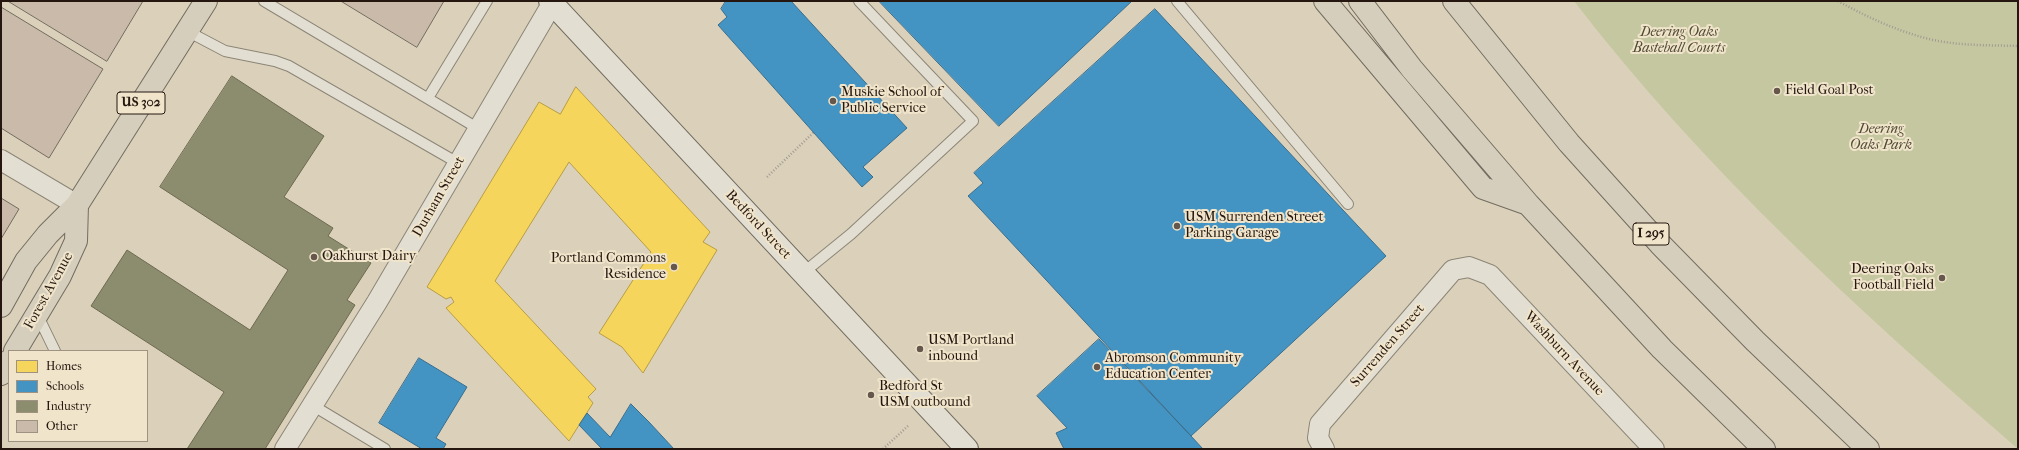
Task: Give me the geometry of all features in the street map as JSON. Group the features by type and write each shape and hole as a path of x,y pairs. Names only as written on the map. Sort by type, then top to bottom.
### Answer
{"highway":[{"name":"Forest Avenue","path":"1,306 26,261 48,234 77,205 206,1"},
{"path":"1325,1 1483,188 1529,205"},
{"path":"1360,1 1412,69 1529,205 1662,350 1764,449"},
{"name":"I 295","path":"1454,1 1569,143 1660,244 1754,341 1868,449"},
{"name":"Forest Avenue","path":"16,350 60,276 76,241 77,205"},
{"path":"1,374 8,363"}],"street":[{"name":"Bedford Street","path":"551,2 967,449"},
{"name":"Durham Street","path":"285,449 377,302 479,129 551,2"},
{"path":"1,160 77,205"},
{"name":"Surrenden Street","path":"1321,443 1320,424 1453,270 1469,267"},
{"name":"Washburn Avenue","path":"1469,267 1490,275 1654,449"}],"lane":[{"path":"264,1 479,129"},
{"path":"428,98 487,1"},
{"path":"803,273 851,234 973,121 859,1"},
{"path":"1177,1 1348,204"},
{"path":"186,31 224,51 275,61 289,66 458,163"},
{"path":"37,314 55,350"},
{"path":"312,405 385,449"}],"path":[{"path":"1838,1 1870,18 1930,39 1970,44 2018,46"},
{"path":"767,177 814,132"},
{"path":"883,449 908,426"}],"green space":[{"name":"Deering Oaks Park","path":"1574,1 2018,1 2018,449 1842,291 1729,180 1675,122 1624,63"}],"building: Homes":[{"name":"Portland Commons Residence","path":"576,87 710,232 703,242 717,250 643,373 622,347 599,333 651,252 569,162 495,281 596,389 588,397 593,403 569,441 446,308 454,302 451,297 446,299 427,287 539,102 560,114"}],"building: Schools":[{"name":"Muskie School of Public Service","path":"726,1 791,1 907,128 863,167 873,177 862,187 718,25 727,17 721,9"},
{"path":"879,1 1132,1 999,126"},
{"name":"USM Surrenden Street Parking Garage","path":"1155,9 1386,256 1191,436 968,196 983,183 974,173"},
{"name":"Abromson Community Education Center","path":"1099,339 1203,449 1064,449 1056,433 1067,428 1037,396"},
{"path":"419,358 467,387 436,438 446,444 443,449 422,449 379,423"},
{"path":"631,404 674,449 602,449 579,425 587,413 610,437"}],"building: Industry":[{"name":"Oakhurst Dairy","path":"232,76 324,136 284,197 333,228 328,236 371,263 347,300 355,305 265,449 187,449 224,392 91,306 127,250 250,330 288,270 160,187"}],"building: Other":[{"path":"8,1 143,1 107,61"},
{"path":"341,1 444,1 417,47"},
{"path":"1,7 103,69 49,158 1,128"},
{"path":"1,198 19,209 1,239"}],"place":[{"name":"Field Goal Post","path":"1777,91"},
{"name":"Muskie School of Public Service","path":"833,101"},
{"name":"USM Surrenden Street Parking Garage","path":"1177,226"},
{"name":"Oakhurst Dairy","path":"314,257"},
{"name":"Portland Commons Residence","path":"674,267"},
{"name":"Deering Oaks Football Field","path":"1942,278"},
{"name":"USM Portland inbound","path":"920,349"},
{"name":"Abromson Community Education Center","path":"1097,367"},
{"name":"Bedford St USM outbound","path":"871,395"}],"park label":[{"name":"Deering Oaks Basteball Courts","path":"1679,42"}]}
